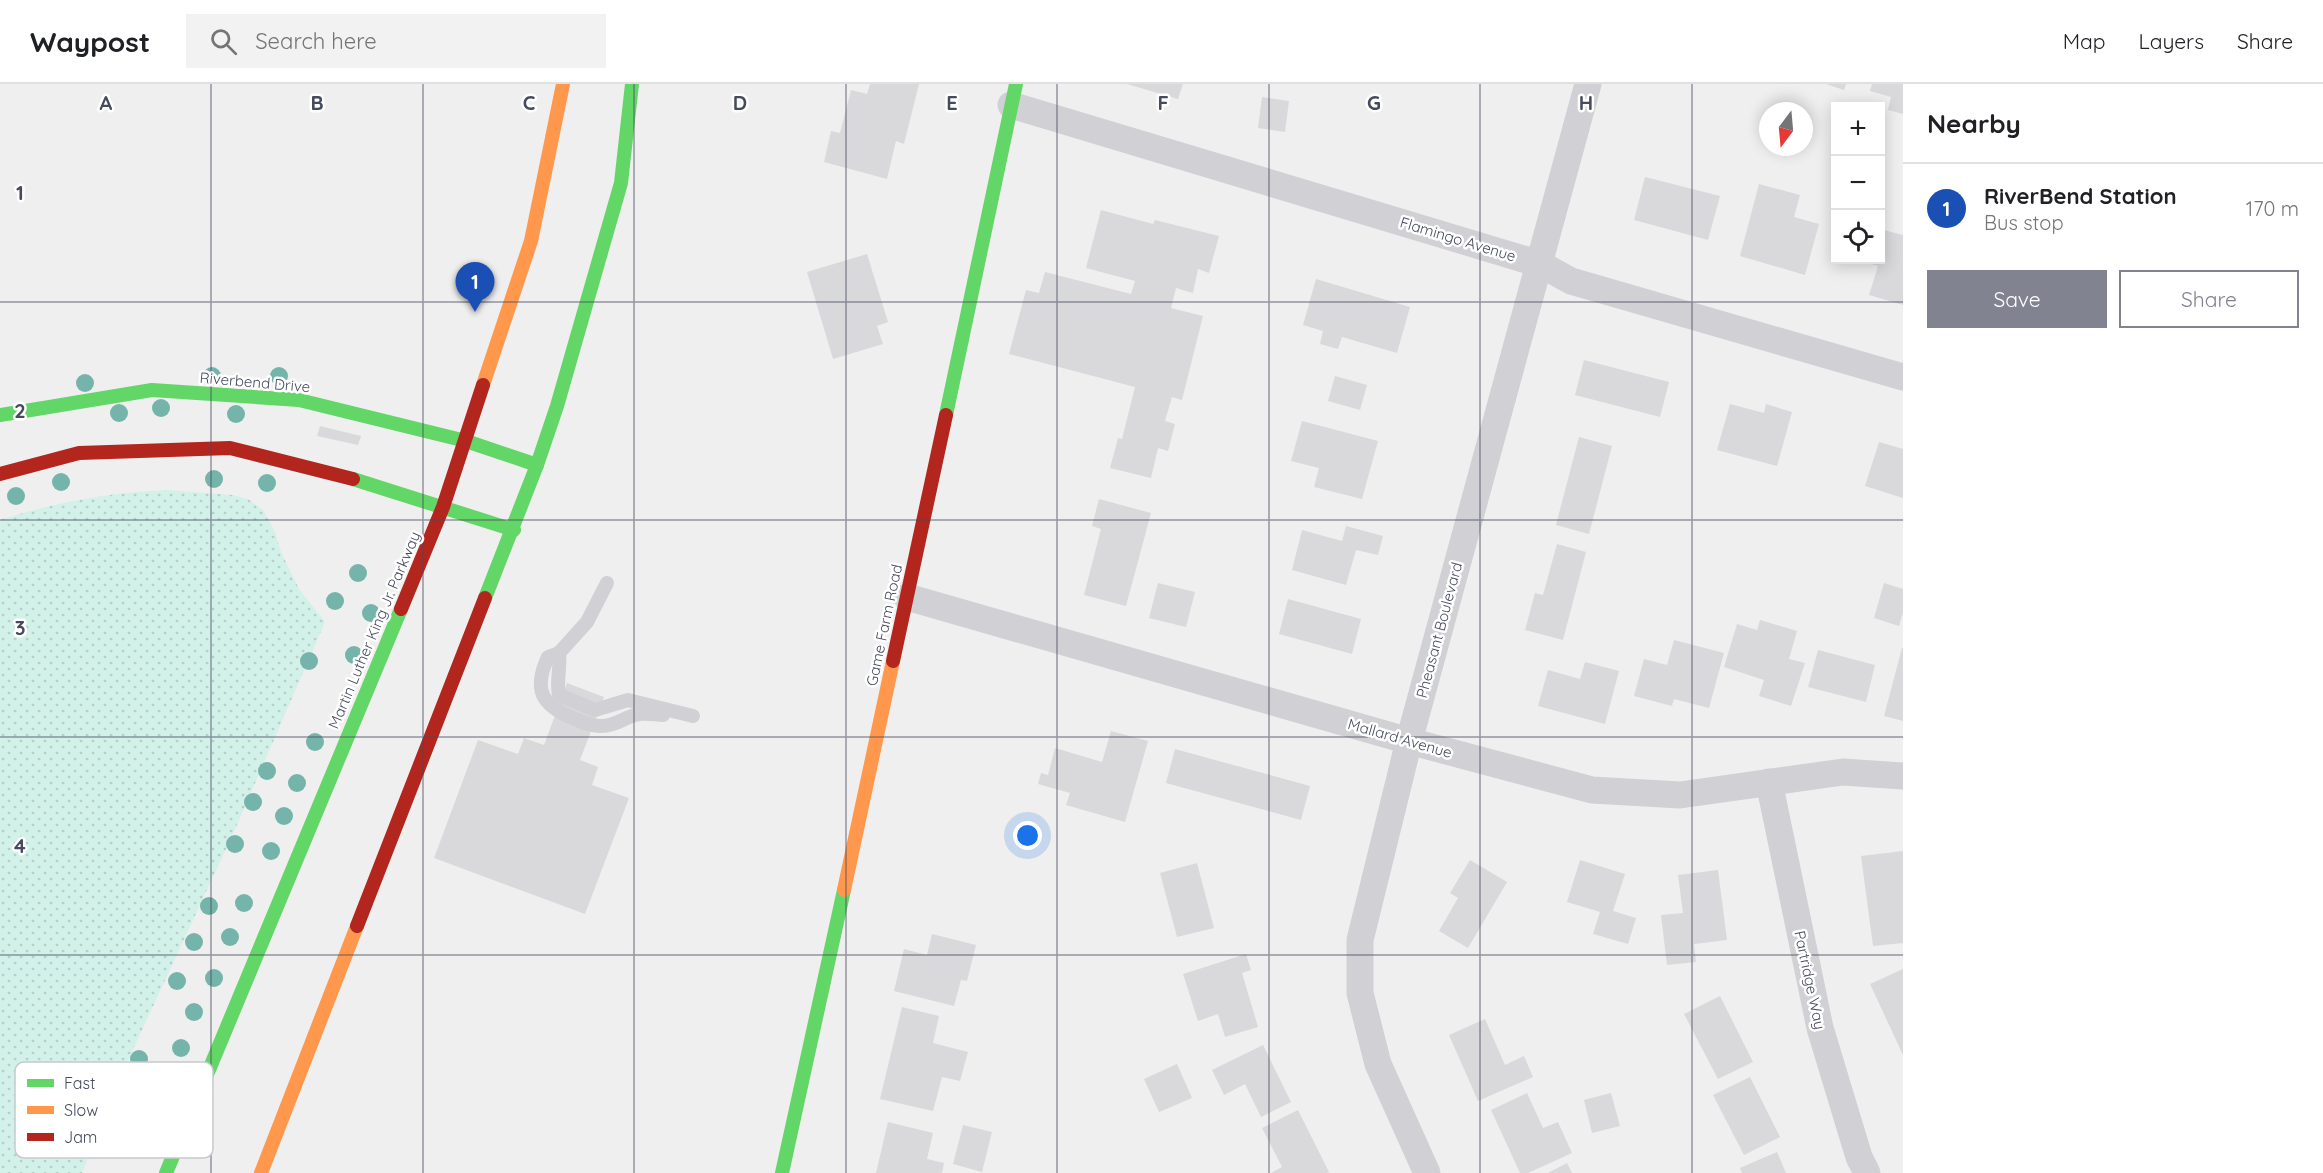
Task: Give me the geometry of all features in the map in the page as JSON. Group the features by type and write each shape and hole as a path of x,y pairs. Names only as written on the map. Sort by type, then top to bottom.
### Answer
{"main road":[{"name":"Martin Luther King Jr. Parkway","path":"212,1062 443,507 531,241 563,84"},
{"path":"261,1173 514,530 537,465 557,406 621,183 632,84"},
{"name":"Game Farm Road","path":"782,1173 1013,95"},
{"name":"Riverbend Drive","path":"0,415 152,390 299,400 465,441 537,465"},
{"path":"0,474 79,453 230,448 338,474 514,530"},
{"name":"Martin Luther King Jr. Parkway","path":"166,1173 172,1158"}],"street":[{"name":"Pheasant Boulevard","path":"1427,1173 1378,1064 1360,993 1359,940 1409,741 1588,84"},
{"name":"Flamingo Avenue","path":"1013,95 1540,264 1571,281 1903,377"},
{"name":"Mallard Avenue","path":"907,597 1409,741 1592,790 1680,795 1843,772 1903,776"},
{"name":"Partridge Way","path":"1769,782 1820,1028 1859,1157 1867,1173"}],"lane":[{"path":"607,584 587,622 559,653 561,662 557,682 559,695 595,710 628,700 693,716"}],"green space":[{"path":"166,490 232,495 248,499 263,510 299,589 325,622 233,834 128,1062 15,1062 15,1158 88,1158 82,1173 0,1173 0,520 82,499"}],"building":[{"path":"870,84 919,84 904,144 896,141 887,179 824,162 831,131 840,133 851,90 867,94"},
{"path":"1127,84 1183,84 1178,99"},
{"path":"1826,84 1846,84 1844,90"},
{"path":"1872,84 1903,84 1903,114 1888,110 1891,97 1870,91"},
{"path":"1262,97 1289,101 1285,132 1258,128"},
{"path":"1645,177 1720,196 1708,240 1634,220"},
{"path":"1759,184 1800,195 1794,217 1819,224 1805,275 1740,256"},
{"path":"1101,210 1153,224 1155,220 1219,236 1209,273 1198,269 1193,293 1176,288 1171,308 1203,316 1182,400 1172,397 1165,421 1175,424 1168,451 1158,448 1151,478 1110,468 1118,438 1122,439 1135,387 1009,354 1026,290 1039,293 1045,272 1131,294 1135,281 1086,268"},
{"path":"1885,230 1903,235 1903,305 1869,295 1878,266 1871,264 1885,264"},
{"path":"867,254 888,322 877,326 883,344 833,359 807,272"},
{"path":"1316,279 1410,307 1397,353 1342,337 1338,349 1320,344 1323,331 1303,325"},
{"path":"1584,360 1669,382 1660,417 1575,395"},
{"path":"1335,376 1367,385 1360,410 1328,401"},
{"path":"1730,404 1764,413 1766,404 1792,412 1777,466 1717,450"},
{"path":"1302,421 1378,441 1362,499 1314,487 1319,468 1291,461"},
{"path":"320,426 361,436 358,445 317,436"},
{"path":"1579,437 1612,446 1589,534 1556,525"},
{"path":"1879,442 1903,449 1903,498 1865,486"},
{"path":"1099,499 1151,513 1126,606 1084,595 1101,529 1092,526"},
{"path":"1346,526 1383,536 1378,555 1356,550 1346,585 1292,570 1302,530 1342,541"},
{"path":"1557,544 1586,552 1563,640 1525,630 1535,593 1543,595"},
{"path":"1158,583 1195,592 1186,627 1149,618"},
{"path":"1884,583 1903,589 1903,612 1899,626 1874,618"},
{"path":"1288,599 1361,619 1352,654 1279,634"},
{"path":"1760,620 1797,631 1789,659 1805,663 1791,706 1759,696 1764,680 1724,667 1737,624 1757,630"},
{"path":"1674,640 1724,653 1709,708 1674,699 1672,706 1634,696 1644,659 1667,665"},
{"path":"1903,648 1903,721 1884,716"},
{"path":"1818,650 1875,665 1866,702 1808,687"},
{"path":"1585,662 1619,671 1605,724 1538,706 1548,670 1580,679"},
{"path":"567,683 604,697 580,760 598,767 592,785 629,798 585,914 434,858 478,740 518,754 524,738 544,745"},
{"path":"1111,731 1148,741 1125,822 1066,805 1070,793 1038,784 1041,773 1048,775 1055,748 1102,762"},
{"path":"1175,749 1310,786 1301,820 1166,783"},
{"path":"1903,851 1903,943 1873,946 1861,856"},
{"path":"1470,860 1507,882 1468,948 1439,931 1458,898 1450,893"},
{"path":"1580,860 1625,874 1613,911 1636,918 1628,944 1593,934 1600,912 1567,902"},
{"path":"1197,863 1214,928 1177,937 1160,873"},
{"path":"1718,870 1727,940 1694,944 1696,962 1667,965 1661,915 1683,913 1678,875"},
{"path":"932,934 976,945 967,981 961,980 954,1006 894,991 904,949 927,955"},
{"path":"1246,954 1251,970 1242,973 1258,1027 1225,1037 1218,1014 1198,1021 1183,974"},
{"path":"1903,969 1903,1055 1870,984"},
{"path":"1720,996 1753,1062 1718,1079 1684,1014"},
{"path":"902,1007 939,1016 933,1043 968,1052 960,1081 942,1077 933,1111 880,1099"},
{"path":"1485,1019 1505,1065 1524,1056 1533,1077 1478,1101 1449,1035"},
{"path":"1263,1045 1291,1102 1261,1117 1245,1084 1224,1095 1212,1070"},
{"path":"1177,1064 1192,1098 1159,1112 1144,1079"},
{"path":"1750,1077 1780,1137 1744,1155 1713,1095"},
{"path":"1527,1093 1543,1128 1558,1122 1572,1153 1528,1173 1520,1173 1491,1110"},
{"path":"1611,1093 1620,1126 1592,1133 1584,1100"},
{"path":"1298,1110 1329,1172 1327,1173 1271,1173 1282,1167 1262,1128"},
{"path":"888,1122 933,1133 927,1159 944,1163 942,1173 876,1173"},
{"path":"963,1125 992,1132 982,1172 953,1164"},
{"path":"1777,1152 1786,1173 1742,1173 1740,1168"},
{"path":"1567,1163 1572,1173 1548,1173"}],"traffic: fast":[{"path":"485,598 537,465 557,406 621,183 632,84"},
{"path":"946,415 1016,84"},
{"path":"0,415 152,390 299,400 466,441 537,465"},
{"path":"353,479 514,530"},
{"path":"212,1062 401,609"},
{"path":"782,1173 844,890"},
{"path":"166,1173 172,1158"}],"traffic: slow":[{"path":"483,385 531,241 563,84"},
{"path":"844,890 893,661"},
{"path":"261,1173 357,926"}],"traffic: jam":[{"path":"401,609 443,507 483,385"},
{"path":"893,661 946,415"},
{"path":"0,474 79,453 230,448 353,479"},
{"path":"357,926 485,598"}],"place":[{"name":"RiverBend Station","path":"475,312"}]}
